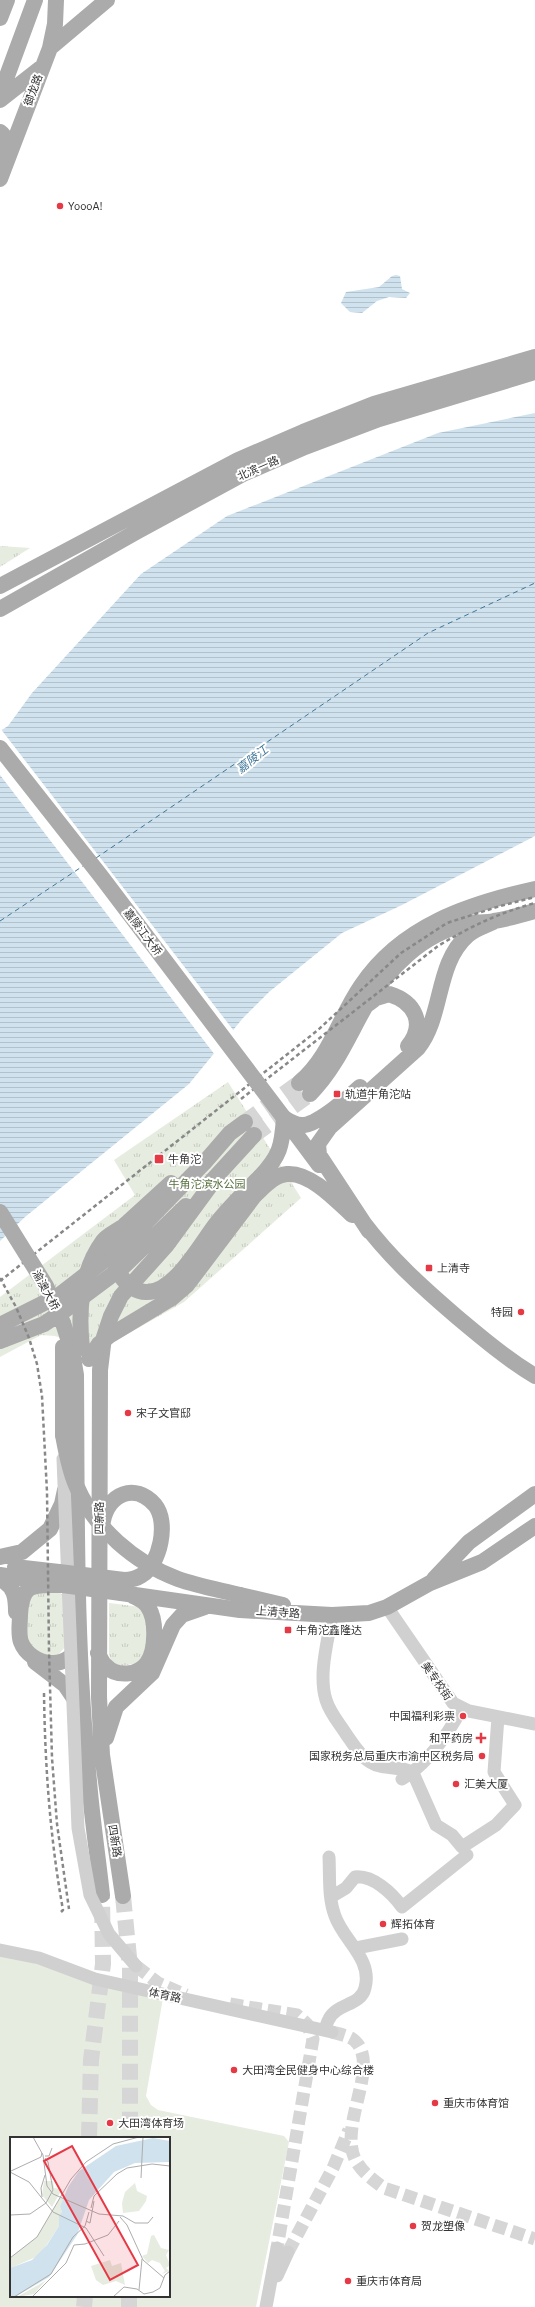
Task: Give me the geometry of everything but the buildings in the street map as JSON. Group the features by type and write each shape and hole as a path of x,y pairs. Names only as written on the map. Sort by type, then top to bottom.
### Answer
{"main road":[{"path":"0,18 7,0"},
{"path":"0,95 35,0"},
{"name":"御龙路","path":"0,179 50,48 55,24 56,0"},
{"path":"50,48 107,0"},
{"path":"0,100 42,67"},
{"path":"0,132 4,136 5,141 0,158"},
{"name":"北滨一路","path":"0,586 238,460 303,432 374,404 535,357"},
{"name":"北滨一路","path":"0,609 242,474 305,447 379,419 535,372"},
{"name":"嘉陵江大桥","path":"0,748 100,875 369,1231"},
{"path":"535,889 509,895 448,915 405,938 383,959 361,986 332,1042 312,1072 304,1088 324,1080 365,1007 396,965 416,948 440,933 453,928 466,924 493,922 535,911"},
{"path":"369,1231 320,1154 318,1144 330,1127 414,1053 422,1043 428,1031 445,972 452,956 468,935 493,922"},
{"path":"0,1341 44,1324 124,1266 218,1175 250,1128 230,1133 143,1207 126,1225 114,1244 114,1263 121,1277 133,1289 147,1292 161,1289 177,1276 217,1223 269,1166 282,1144 288,1124 309,1124 320,1118 358,1089 408,1046 417,1030 416,1017 403,1000 389,994 382,995 365,1007"},
{"path":"0,1325 58,1296 123,1246 204,1163 230,1133"},
{"path":"85,1354 109,1336 172,1298 187,1285 256,1195 273,1179 286,1174 298,1176 321,1187 369,1231 400,1265 433,1296 515,1364 535,1386"},
{"name":"四新路","path":"123,1896 102,1755 98,1653 100,1370 104,1337 111,1316 121,1296 166,1246 218,1175"},
{"name":"渝澳大桥","path":"0,1212 46,1286 63,1323 79,1375"},
{"path":"0,1557 22,1552 50,1529 62,1504 69,1435 79,1375 85,1354 79,1324 83,1289 92,1262 104,1240 126,1225"},
{"path":"63,1323 69,1435 76,1485 90,1510 121,1545 138,1558 178,1579 326,1615"},
{"path":"515,1364 535,1376"},
{"name":"四新路","path":"69,1435 88,1781 102,1895"},
{"path":"98,1653 105,1666 118,1673 125,1674 141,1670 150,1658 153,1644 150,1610 140,1600 124,1589 135,1579 143,1575 149,1568 157,1553 161,1523 155,1505 138,1495 126,1493 117,1495 106,1510 99,1540"},
{"path":"430,1583 469,1542 535,1494"},
{"path":"430,1583 535,1507"},
{"name":"上清寺路","path":"0,1565 61,1579 124,1589 212,1606 326,1615 369,1613 387,1607 430,1583 482,1562 535,1526"},
{"name":"上清寺路","path":"0,1575 61,1579"},
{"path":"0,1579 8,1584 15,1594 15,1635 20,1647 29,1658 65,1685 78,1705 84,1725"},
{"path":"61,1579 35,1585 25,1592 21,1605 20,1641 26,1650 38,1660 54,1664 70,1657 76,1647 80,1627"},
{"path":"102,1755 116,1707 152,1673 173,1625 182,1615 192,1610 212,1606"}],"street":[{"path":"69,1435 78,1828 90,1895 109,1934 136,1966"},
{"name":"美专校街","path":"387,1607 448,1698 462,1708 535,1724"},
{"path":"326,1615 323,1689 331,1711 356,1748 370,1762 390,1769 407,1768 408,1776 436,1824 452,1835 462,1847 502,1820 515,1805 494,1772 498,1717"},
{"path":"408,1776 444,1739 462,1708"},
{"path":"331,1897 346,1888 355,1878 361,1877 384,1888 402,1907 467,1855"},
{"path":"329,1858 331,1897 335,1917 356,1948 402,1939"},
{"name":"体育路","path":"0,1950 39,1958 95,1979 329,2031 329,2018 339,2009 361,1997 366,1987 367,1975 356,1948"},
{"path":"266,2307 283,2250"}],"green space":[{"path":"0,546 30,548 0,567"},
{"name":"牛角沱滨水公园","path":"228,1082 301,1198 184,1302 110,1344 87,1346 55,1336 41,1335 0,1357 0,1297 135,1195 114,1160"},
{"path":"36,1591 58,1592 64,1595 66,1646 56,1657 35,1653 26,1635 29,1599"},
{"path":"109,1603 141,1607 148,1616 149,1648 137,1663 122,1666 111,1662 109,1654"},
{"name":"大田湾体育场","path":"0,1954 163,1998 146,2096 151,2105 158,2110 284,2136 289,2142 256,2307 0,2307"}],"water":[{"path":"392,276 400,276 402,289 410,293 406,298 389,297 377,301 362,313 350,312 341,303 346,292 379,287"},
{"name":"嘉陵江","path":"535,413 535,836 402,905 342,933 269,992 243,1018 189,1084 25,1217 0,1241 0,731 8,726 32,693 141,574 227,516 438,433"}],"pier":[{"path":"0,728 234,1031 215,1055 0,775"}],"ferry route":[{"path":"96,858 428,633 535,583"},
{"path":"0,921 83,866"}],"tunnel":[{"path":"245,1122 299,1083"},
{"path":"254,1135 310,1094"},
{"path":"89,2137 91,2060 103,1964 102,1895"},
{"path":"123,1896 130,1967 130,2137"},
{"path":"136,1966 158,1983 186,1995"},
{"path":"230,2004 297,2015 307,2024 313,2039 277,2248"},
{"path":"332,2032 353,2039 362,2052 362,2081 351,2131 352,2147 356,2161 365,2173 384,2188 535,2239"},
{"path":"288,2252 333,2168 349,2130"},
{"path":"84,2307 85,2297"},
{"path":"129,2297 129,2307"}],"railway":[{"path":"0,1281 318,1030 401,953 447,923 500,906 535,897"},
{"path":"241,1099 438,946 485,921 509,911 535,903"},
{"path":"0,1278 16,1307 29,1338 37,1364 42,1396 47,1492 52,1758 57,1824 69,1909"},
{"path":"44,1693 49,1802 58,1883 63,1910 61,1912"}],"place":[{"name":"YoooA!","path":"60,206"},
{"name":"轨道牛角沱站","path":"337,1094"},
{"name":"牛角沱","path":"159,1159"},
{"name":"上清寺","path":"429,1268"},
{"name":"特园","path":"521,1312"},
{"name":"宋子文官邸","path":"128,1413"},
{"name":"牛角沱鑫隆达","path":"288,1630"},
{"name":"中国福利彩票","path":"463,1716"},
{"name":"和平药房","path":"481,1738"},
{"name":"国家税务总局重庆市渝中区税务局","path":"482,1756"},
{"name":"汇美大厦","path":"456,1784"},
{"name":"辉拓体育","path":"383,1924"},
{"name":"大田湾全民健身中心综合楼","path":"234,2070"},
{"name":"重庆市体育馆","path":"435,2103"},
{"name":"大田湾体育场","path":"110,2123"},
{"name":"贺龙塑像","path":"413,2226"},
{"name":"重庆市体育局","path":"348,2281"}]}
